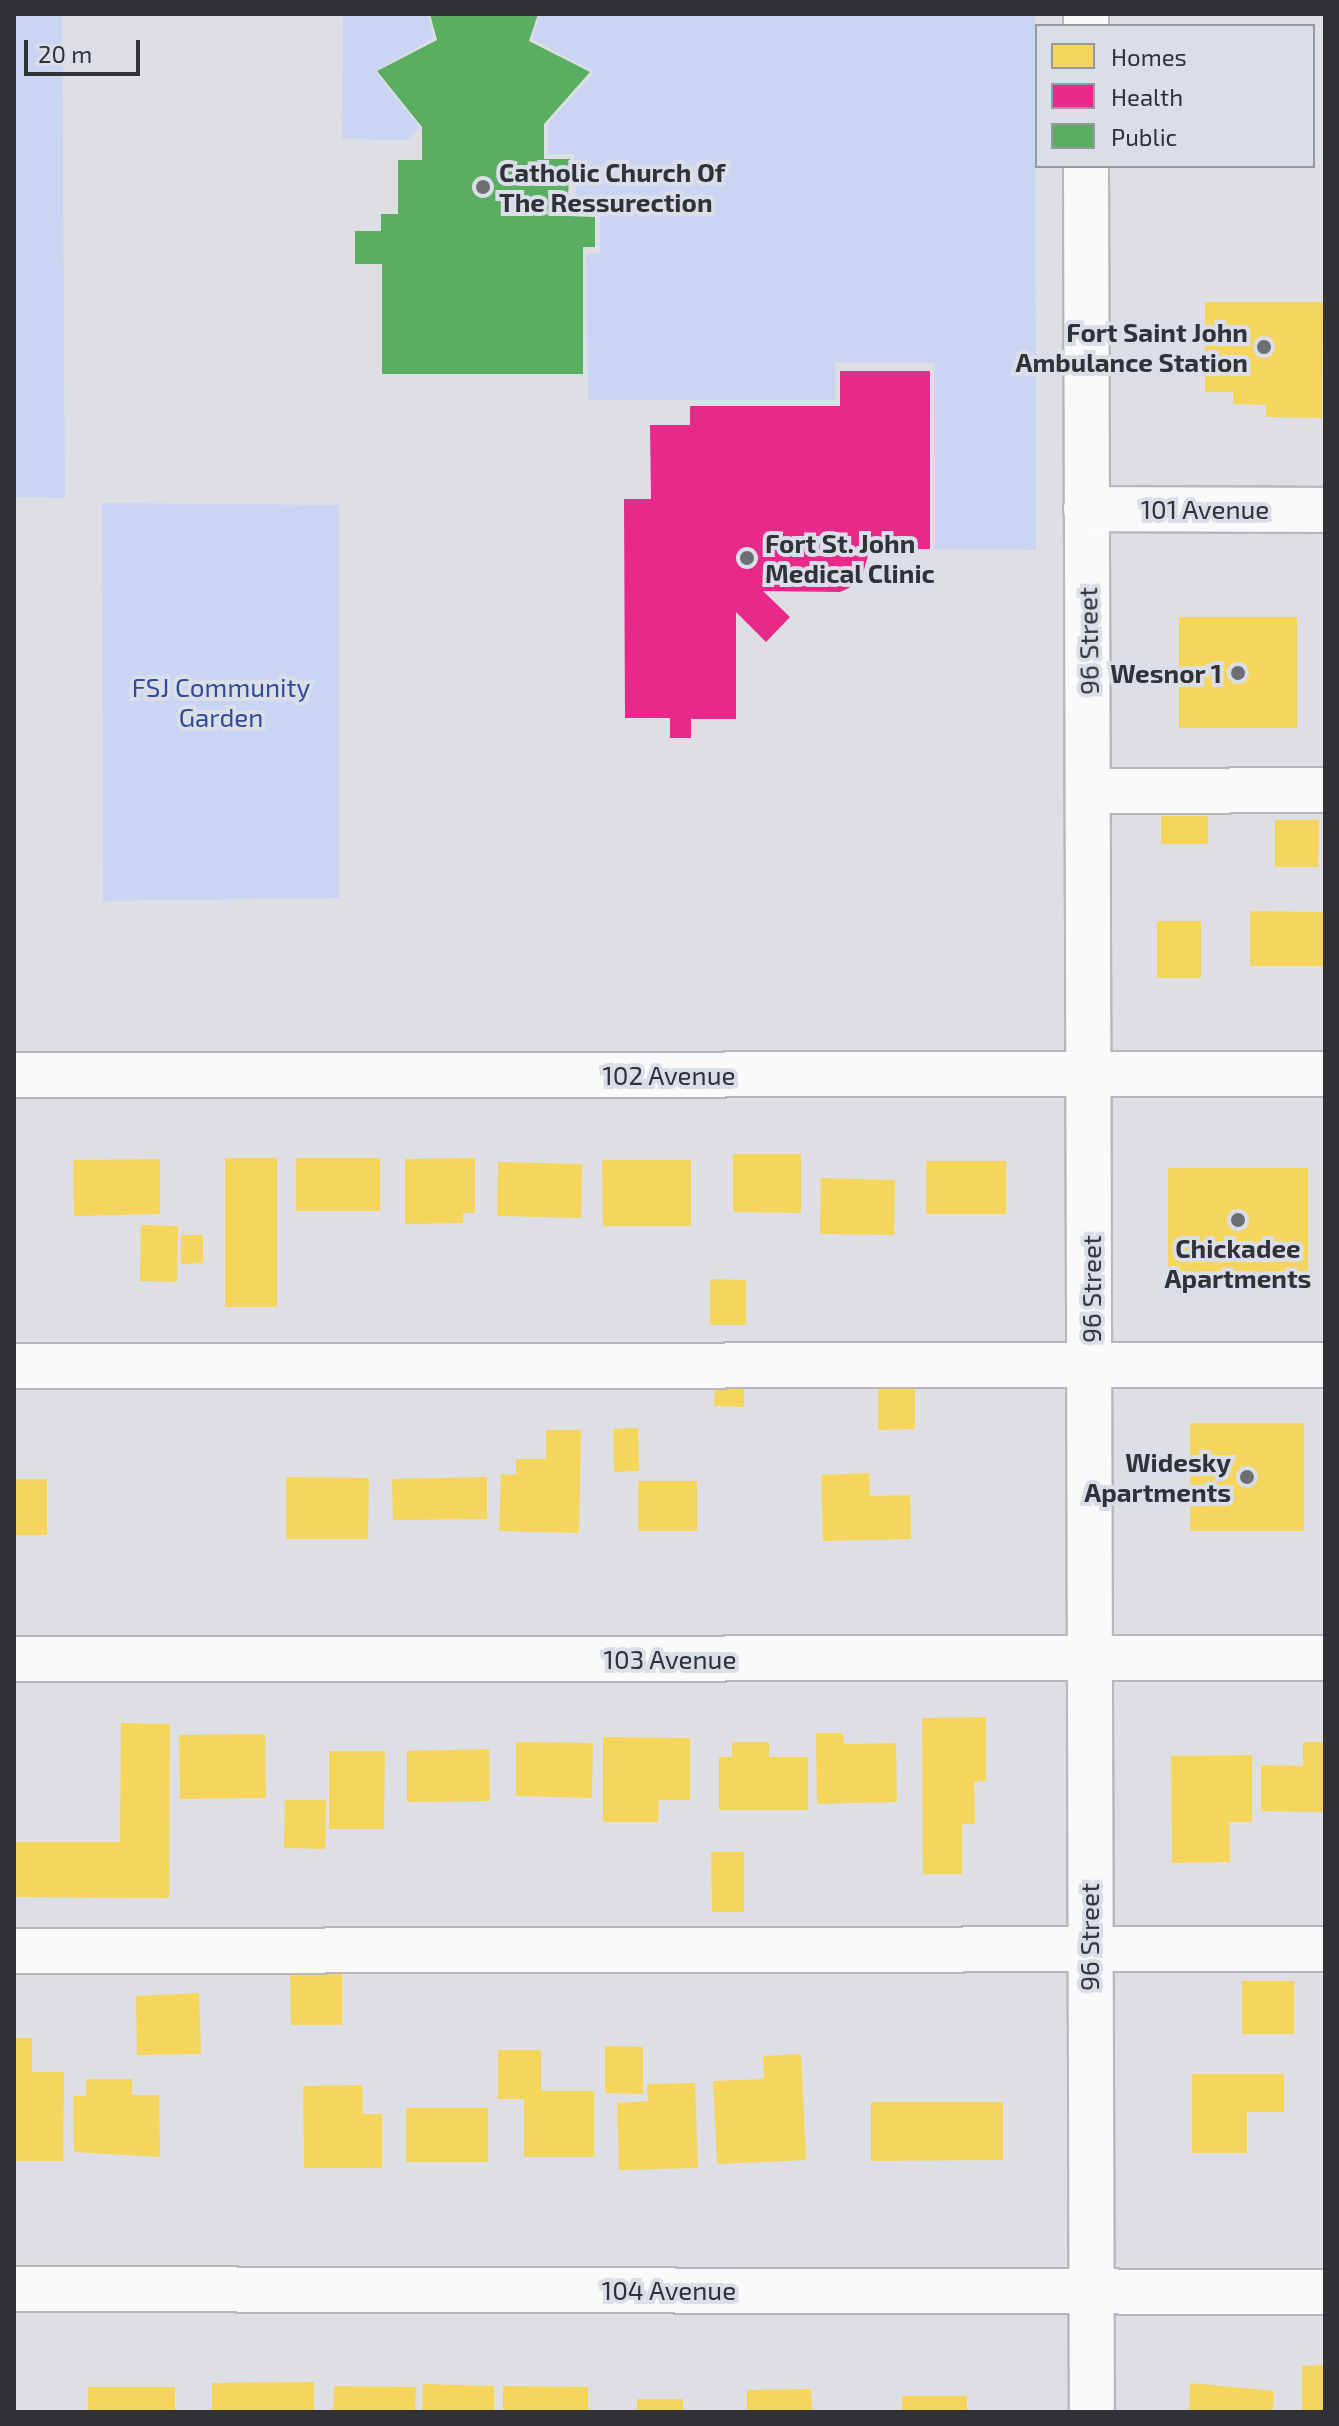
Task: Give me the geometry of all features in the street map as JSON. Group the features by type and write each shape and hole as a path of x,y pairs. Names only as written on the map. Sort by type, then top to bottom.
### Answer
{"street":[{"name":"96 Street","path":"1086,168 1091,1074 1088,1658 1092,2412"},
{"name":"101 Avenue","path":"1086,509 1325,510"},
{"path":"1090,791 1325,790"},
{"name":"102 Avenue","path":"14,1075 1325,1074"},
{"path":"14,1366 1325,1365"},
{"name":"103 Avenue","path":"14,1659 1325,1658"},
{"path":"14,1951 1325,1949"},
{"name":"104 Avenue","path":"14,2289 1325,2292"}],"green space":[{"path":"14,14 62,14 65,498 14,497"},
{"path":"343,14 428,14 434,38 375,71 420,128 407,140 342,139"},
{"path":"540,14 1035,14 1036,550 935,549 934,363 835,362 835,400 588,400 586,254 600,253 600,213 576,213 574,154 548,154 548,124 594,72 532,39"},
{"name":"FSJ Community Garden","path":"102,503 339,505 339,898 103,901"}],"building: Homes":[{"name":"Fort Saint John Ambulance Station","path":"1205,302 1323,302 1322,418 1266,417 1266,405 1233,404 1233,392 1205,392"},
{"name":"Wesnor 1","path":"1179,617 1297,617 1297,728 1179,728"},
{"path":"1161,816 1208,816 1208,844 1161,844"},
{"path":"1275,820 1319,820 1318,867 1275,867"},
{"path":"1250,911 1323,912 1323,966 1250,966"},
{"path":"1157,921 1201,921 1201,978 1157,978"},
{"path":"733,1154 801,1154 801,1213 733,1212"},
{"path":"225,1158 277,1158 277,1307 225,1307"},
{"path":"296,1158 380,1158 380,1211 296,1211"},
{"path":"475,1158 475,1213 463,1213 463,1223 405,1224 405,1159"},
{"path":"160,1159 160,1214 74,1216 73,1160"},
{"path":"602,1160 691,1160 691,1226 603,1226"},
{"path":"926,1161 1006,1161 1006,1214 926,1214"},
{"path":"498,1162 582,1164 581,1218 497,1216"},
{"name":"Chickadee Apartments","path":"1168,1168 1308,1168 1308,1272 1168,1272"},
{"path":"821,1178 895,1180 894,1235 820,1234"},
{"path":"141,1225 178,1226 177,1282 140,1281"},
{"path":"181,1235 203,1235 203,1263 181,1264"},
{"path":"710,1279 746,1280 746,1325 710,1325"},
{"path":"716,1376 744,1377 744,1407 714,1406"},
{"path":"915,1388 915,1429 878,1430 878,1389"},
{"name":"Widesky Apartments","path":"1190,1423 1304,1423 1304,1531 1190,1531"},
{"path":"638,1428 639,1471 614,1472 613,1429"},
{"path":"546,1430 581,1430 579,1533 499,1531 501,1474 516,1475 516,1459 546,1459"},
{"path":"869,1473 870,1496 910,1495 911,1539 823,1541 821,1475"},
{"path":"286,1477 369,1478 368,1539 286,1539"},
{"path":"487,1477 487,1519 393,1520 392,1479"},
{"path":"14,1479 47,1479 47,1535 14,1535"},
{"path":"638,1481 697,1481 697,1531 638,1531"},
{"path":"986,1717 986,1781 974,1782 975,1824 962,1824 962,1874 923,1874 922,1718"},
{"path":"121,1723 170,1724 169,1898 14,1897 14,1842 120,1842"},
{"path":"816,1733 843,1733 844,1744 896,1743 897,1802 817,1804"},
{"path":"265,1734 266,1798 180,1799 179,1735"},
{"path":"603,1737 690,1738 690,1800 659,1800 658,1822 603,1822"},
{"path":"516,1742 593,1743 592,1798 516,1796"},
{"path":"732,1742 769,1742 769,1757 808,1757 808,1810 719,1810 719,1757 732,1757"},
{"path":"1303,1742 1325,1742 1325,1812 1261,1811 1261,1765 1303,1766"},
{"path":"489,1749 490,1801 407,1802 407,1751"},
{"path":"329,1751 385,1751 384,1829 329,1829"},
{"path":"1252,1755 1252,1822 1229,1822 1230,1862 1172,1863 1171,1756"},
{"path":"285,1800 326,1800 325,1849 284,1848"},
{"path":"711,1852 744,1852 744,1912 712,1912"},
{"path":"342,1974 342,2025 291,2025 290,1975"},
{"path":"1242,1981 1294,1981 1294,2034 1242,2034"},
{"path":"199,1993 201,2054 137,2055 136,1996"},
{"path":"14,2038 32,2038 32,2072 64,2072 63,2161 14,2161"},
{"path":"605,2046 643,2047 643,2094 605,2093"},
{"path":"498,2050 541,2050 541,2091 594,2091 594,2157 524,2157 524,2099 498,2099"},
{"path":"801,2054 806,2160 717,2164 713,2081 764,2079 763,2056"},
{"path":"1192,2074 1284,2074 1284,2112 1247,2112 1247,2153 1192,2153"},
{"path":"86,2079 132,2079 132,2095 159,2095 160,2157 74,2152 73,2096 86,2096"},
{"path":"695,2083 698,2168 619,2170 617,2103 648,2101 647,2084"},
{"path":"362,2085 363,2114 382,2114 382,2168 304,2168 303,2086"},
{"path":"871,2102 1003,2102 1003,2160 871,2161"},
{"path":"406,2108 488,2108 488,2162 406,2162"},
{"path":"1325,2365 1325,2412 1302,2412 1302,2366"},
{"path":"314,2382 314,2412 212,2412 212,2383"},
{"path":"1190,2383 1274,2391 1273,2412 1189,2412"},
{"path":"423,2384 494,2386 494,2412 422,2412"},
{"path":"334,2386 416,2387 415,2412 333,2412"},
{"path":"503,2386 588,2387 588,2412 503,2412"},
{"path":"88,2387 175,2387 175,2412 88,2412"},
{"path":"811,2389 812,2412 747,2412 747,2390"},
{"path":"902,2396 967,2396 967,2412 902,2412"},
{"path":"637,2399 683,2399 683,2412 637,2412"}],"building: Health":[{"name":"Fort St. John Medical Clinic","path":"840,371 930,371 930,549 870,549 860,583 840,592 763,591 790,617 766,642 736,612 736,719 691,719 691,738 670,738 670,718 625,718 624,499 651,499 650,425 690,425 690,406 840,406"}],"building: Public":[{"name":"Catholic Church Of The Ressurection","path":"430,14 538,14 529,41 590,72 544,124 544,159 570,159 567,216 595,217 595,247 583,247 583,374 382,374 382,264 355,264 355,231 381,231 381,214 398,214 398,160 422,160 422,127 377,71 437,40"}],"place":[{"name":"Catholic Church Of The Ressurection","path":"483,187"},
{"name":"Fort Saint John Ambulance Station","path":"1264,347"},
{"name":"Fort St. John Medical Clinic","path":"747,558"},
{"name":"Wesnor 1","path":"1238,673"},
{"name":"Chickadee Apartments","path":"1238,1220"},
{"name":"Widesky Apartments","path":"1247,1477"}]}
